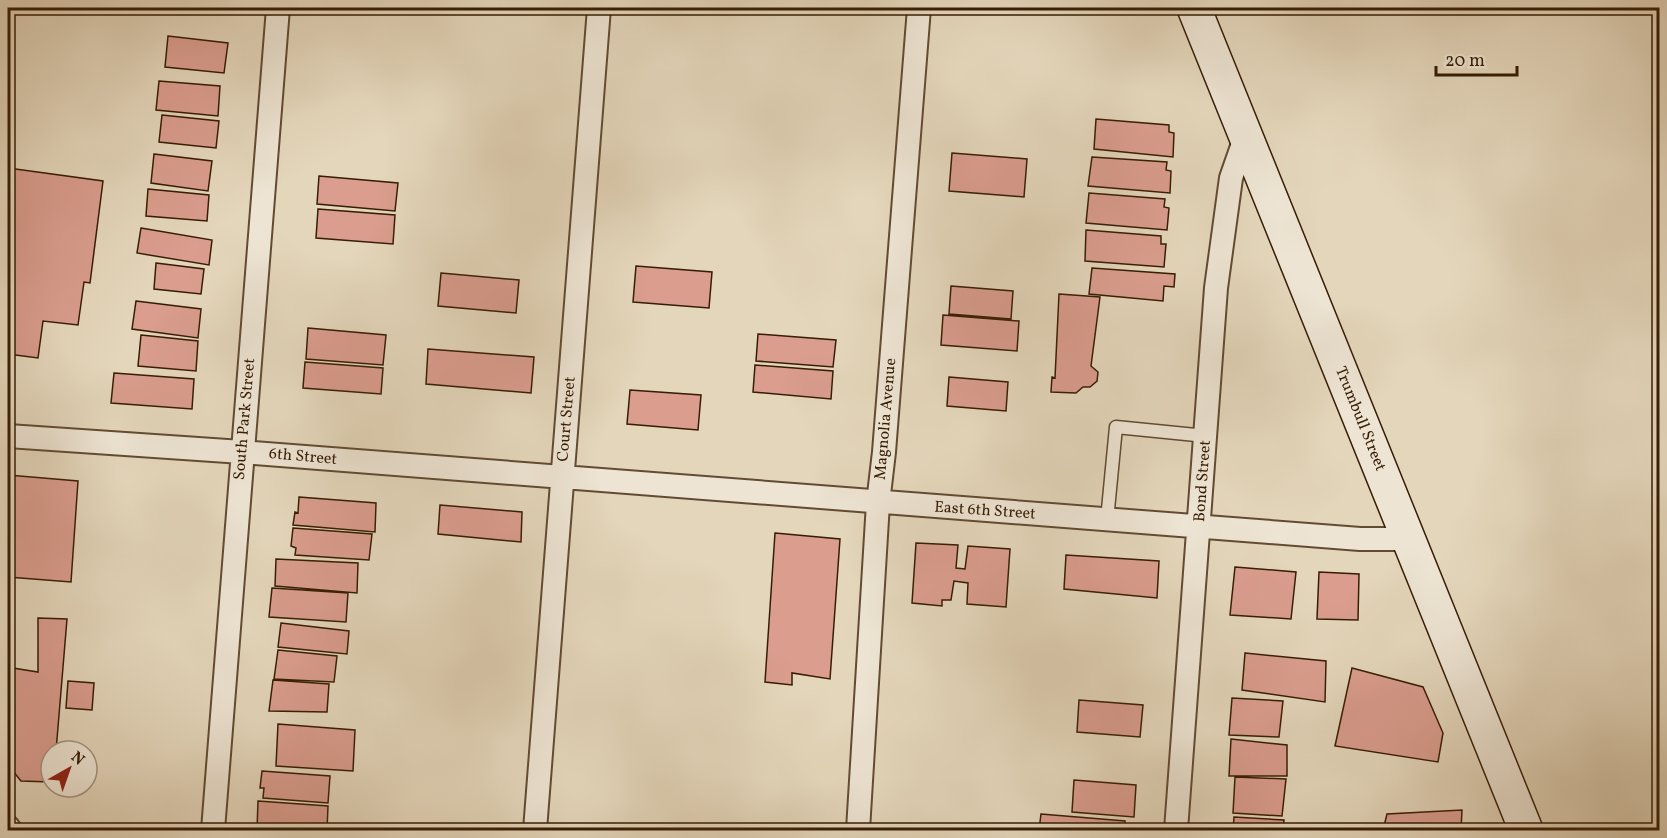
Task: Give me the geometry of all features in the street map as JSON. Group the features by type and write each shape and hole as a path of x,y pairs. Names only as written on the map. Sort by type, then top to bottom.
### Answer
{"street":[{"name":"South Park Street","path":"213,831 278,8"},
{"name":"Court Street","path":"535,831 599,8"},
{"name":"Magnolia Avenue","path":"858,831 878,503 919,8"},
{"name":"Trumbull Street","path":"1194,8 1526,831"},
{"name":"Bond Street","path":"1176,831 1216,288 1231,178 1246,135"},
{"name":"6th Street","path":"8,436 562,478"},
{"name":"East 6th Street","path":"562,478 1360,539 1409,539"}],"lane":[{"path":"1107,520 1116,427 1206,436"}],"building":[{"path":"168,36 228,43 224,73 165,67"},
{"path":"159,81 220,86 218,116 156,110"},
{"path":"162,115 219,121 216,148 159,142"},
{"path":"1096,119 1169,125 1169,132 1174,133 1173,157 1094,149"},
{"path":"952,153 1027,159 1024,197 949,191"},
{"path":"154,154 212,161 208,191 151,183"},
{"path":"1092,157 1167,162 1166,170 1171,171 1170,193 1088,186"},
{"path":"8,168 103,181 90,283 84,282 78,325 43,321 38,358 8,354"},
{"path":"319,176 398,183 395,211 317,204"},
{"path":"148,189 209,195 207,221 146,216"},
{"path":"1089,193 1165,199 1164,207 1169,208 1167,230 1086,223"},
{"path":"318,209 395,215 393,244 316,238"},
{"path":"141,228 212,240 209,265 137,253"},
{"path":"1086,230 1161,236 1161,244 1166,244 1164,267 1085,261"},
{"path":"156,263 204,269 201,294 154,289"},
{"path":"636,266 712,272 709,308 633,302"},
{"path":"1092,268 1175,274 1174,287 1164,286 1163,301 1089,294"},
{"path":"441,273 519,280 516,313 438,306"},
{"path":"951,286 1013,291 1011,319 949,314"},
{"path":"1059,294 1100,297 1091,366 1098,372 1097,381 1076,393 1051,392 1052,377 1055,378"},
{"path":"136,301 201,309 198,338 132,329"},
{"path":"943,315 1019,321 1017,351 941,345"},
{"path":"308,328 386,335 383,365 306,359"},
{"path":"758,334 836,340 833,367 756,361"},
{"path":"141,335 198,341 196,371 138,366"},
{"path":"428,349 534,357 531,393 426,384"},
{"path":"305,362 383,368 381,394 303,388"},
{"path":"755,365 833,371 831,399 753,392"},
{"path":"114,373 194,379 192,409 111,403"},
{"path":"949,377 1008,382 1006,411 947,406"},
{"path":"630,390 701,395 698,430 627,424"},
{"path":"8,475 78,481 71,582 8,577"},
{"path":"299,497 376,503 375,532 293,525 295,512 298,513"},
{"path":"440,505 522,512 521,542 438,534"},
{"path":"293,528 372,534 369,560 295,555 296,548 291,546"},
{"path":"775,533 840,539 830,679 792,673 792,685 765,682"},
{"path":"916,543 958,545 956,568 965,569 968,546 1010,549 1006,607 967,604 968,583 954,581 951,600 942,600 942,606 912,603"},
{"path":"1066,555 1159,561 1157,598 1064,589"},
{"path":"276,559 358,563 357,593 275,586"},
{"path":"1235,567 1296,572 1291,619 1230,615"},
{"path":"1319,572 1359,574 1358,620 1317,619"},
{"path":"272,588 348,593 346,622 269,617"},
{"path":"38,618 67,619 57,739 39,739 39,782 21,781 8,765 8,662 13,668 38,672"},
{"path":"281,623 349,631 347,654 278,647"},
{"path":"278,650 337,656 334,682 274,679"},
{"path":"1245,653 1326,661 1325,702 1242,690"},
{"path":"1352,668 1423,687 1443,733 1438,762 1335,746"},
{"path":"273,680 329,684 327,712 269,711"},
{"path":"68,681 94,683 92,710 66,708"},
{"path":"1232,698 1283,701 1279,737 1229,735"},
{"path":"1079,700 1143,705 1140,737 1077,732"},
{"path":"278,724 355,730 353,771 276,766"},
{"path":"1231,739 1287,745 1287,776 1229,776"},
{"path":"262,771 330,776 328,803 263,798 264,788 260,788"},
{"path":"1235,777 1286,779 1282,816 1233,813"},
{"path":"1074,780 1136,785 1134,817 1072,812"},
{"path":"258,801 328,806 327,830 257,830"},
{"path":"1462,810 1461,830 1383,830 1387,814"},
{"path":"1041,814 1125,821 1125,830 1039,830"},
{"path":"1234,817 1284,820 1283,830 1233,830"}]}
